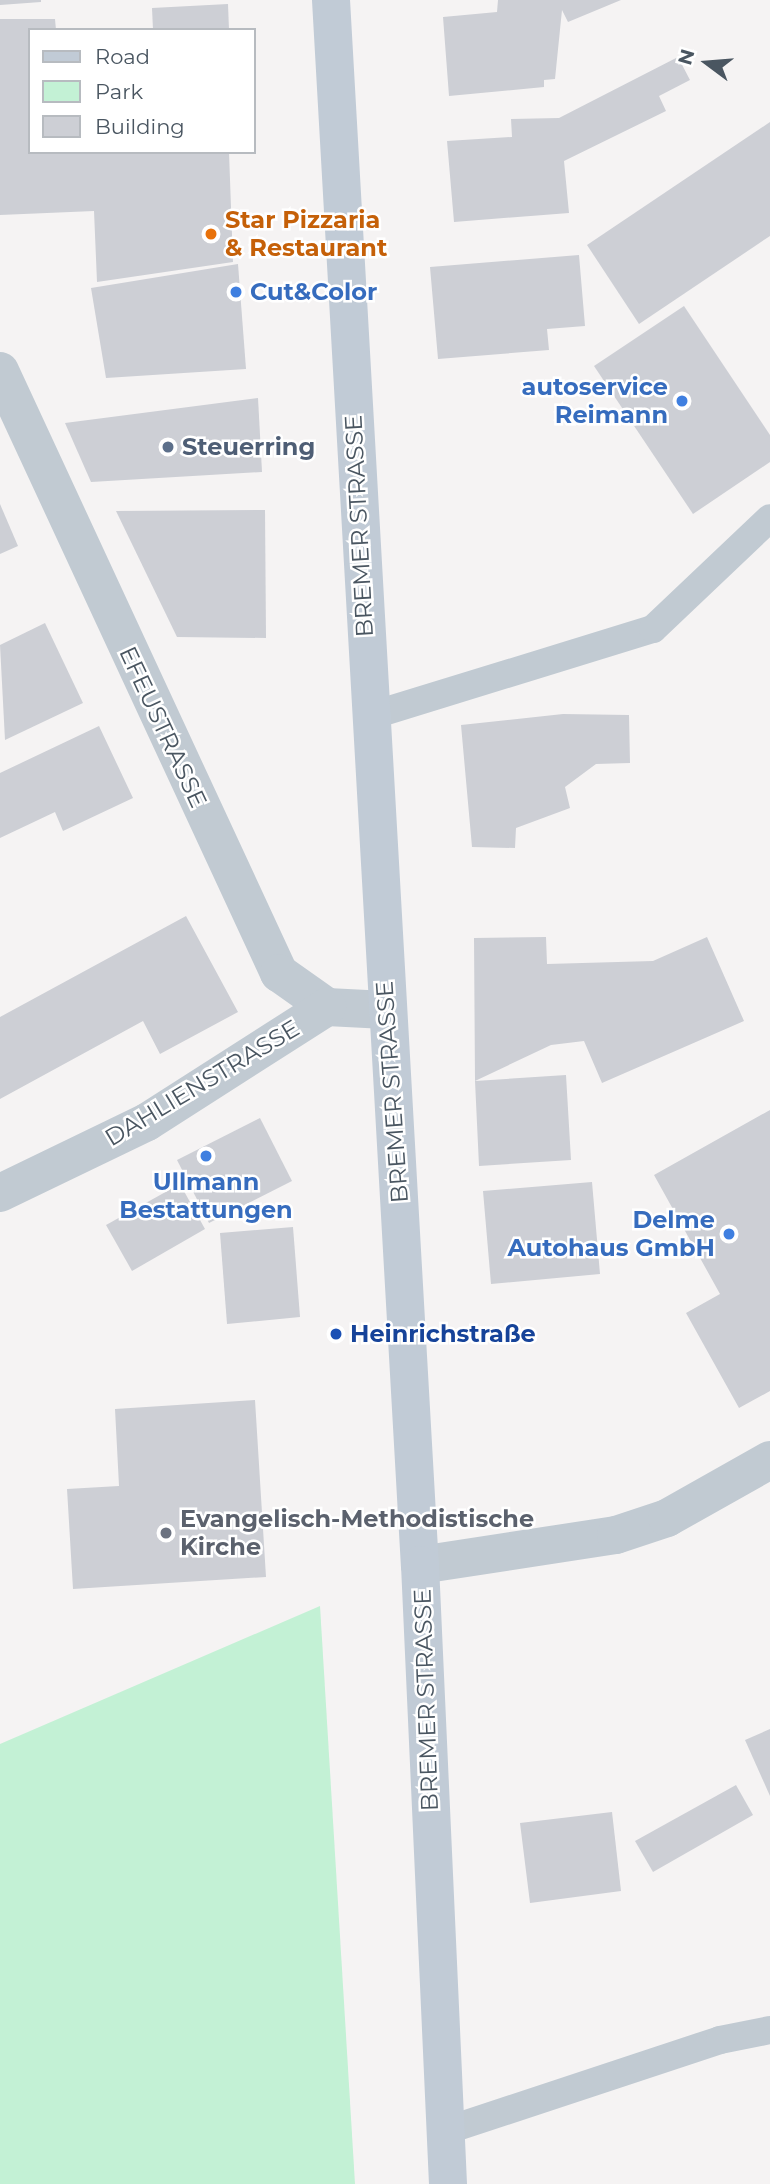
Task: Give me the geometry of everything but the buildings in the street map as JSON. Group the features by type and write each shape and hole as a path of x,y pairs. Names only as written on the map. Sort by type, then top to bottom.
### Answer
{"main road":[{"name":"BREMER STRASSE","path":"331,0 386,1010 420,1565 447,2184"}],"street":[{"name":"EFEUSTRASSE","path":"0,371 279,973 327,1007"},
{"path":"327,1007 386,1010"},
{"name":"DAHLIENSTRASSE","path":"0,1193 147,1122 327,1007"},
{"path":"420,1565 617,1535 667,1518 770,1460"}],"lane":[{"path":"370,716 653,629 770,518"},
{"path":"445,2131 720,2040 770,2030"}],"green space":[{"path":"320,1606 355,2184 0,2184 0,1744"}],"place":[{"name":"Star Pizzaria & Restaurant","path":"211,234"},
{"name":"Cut&Color","path":"236,292"},
{"name":"autoservice Reimann","path":"682,401"},
{"name":"Steuerring","path":"168,447"},
{"name":"Ullmann Bestattungen","path":"206,1156"},
{"name":"Delme Autohaus GmbH","path":"729,1234"},
{"name":"Heinrichstraße","path":"336,1334"},
{"name":"Evangelisch-Methodistische Kirche","path":"166,1533"}]}
